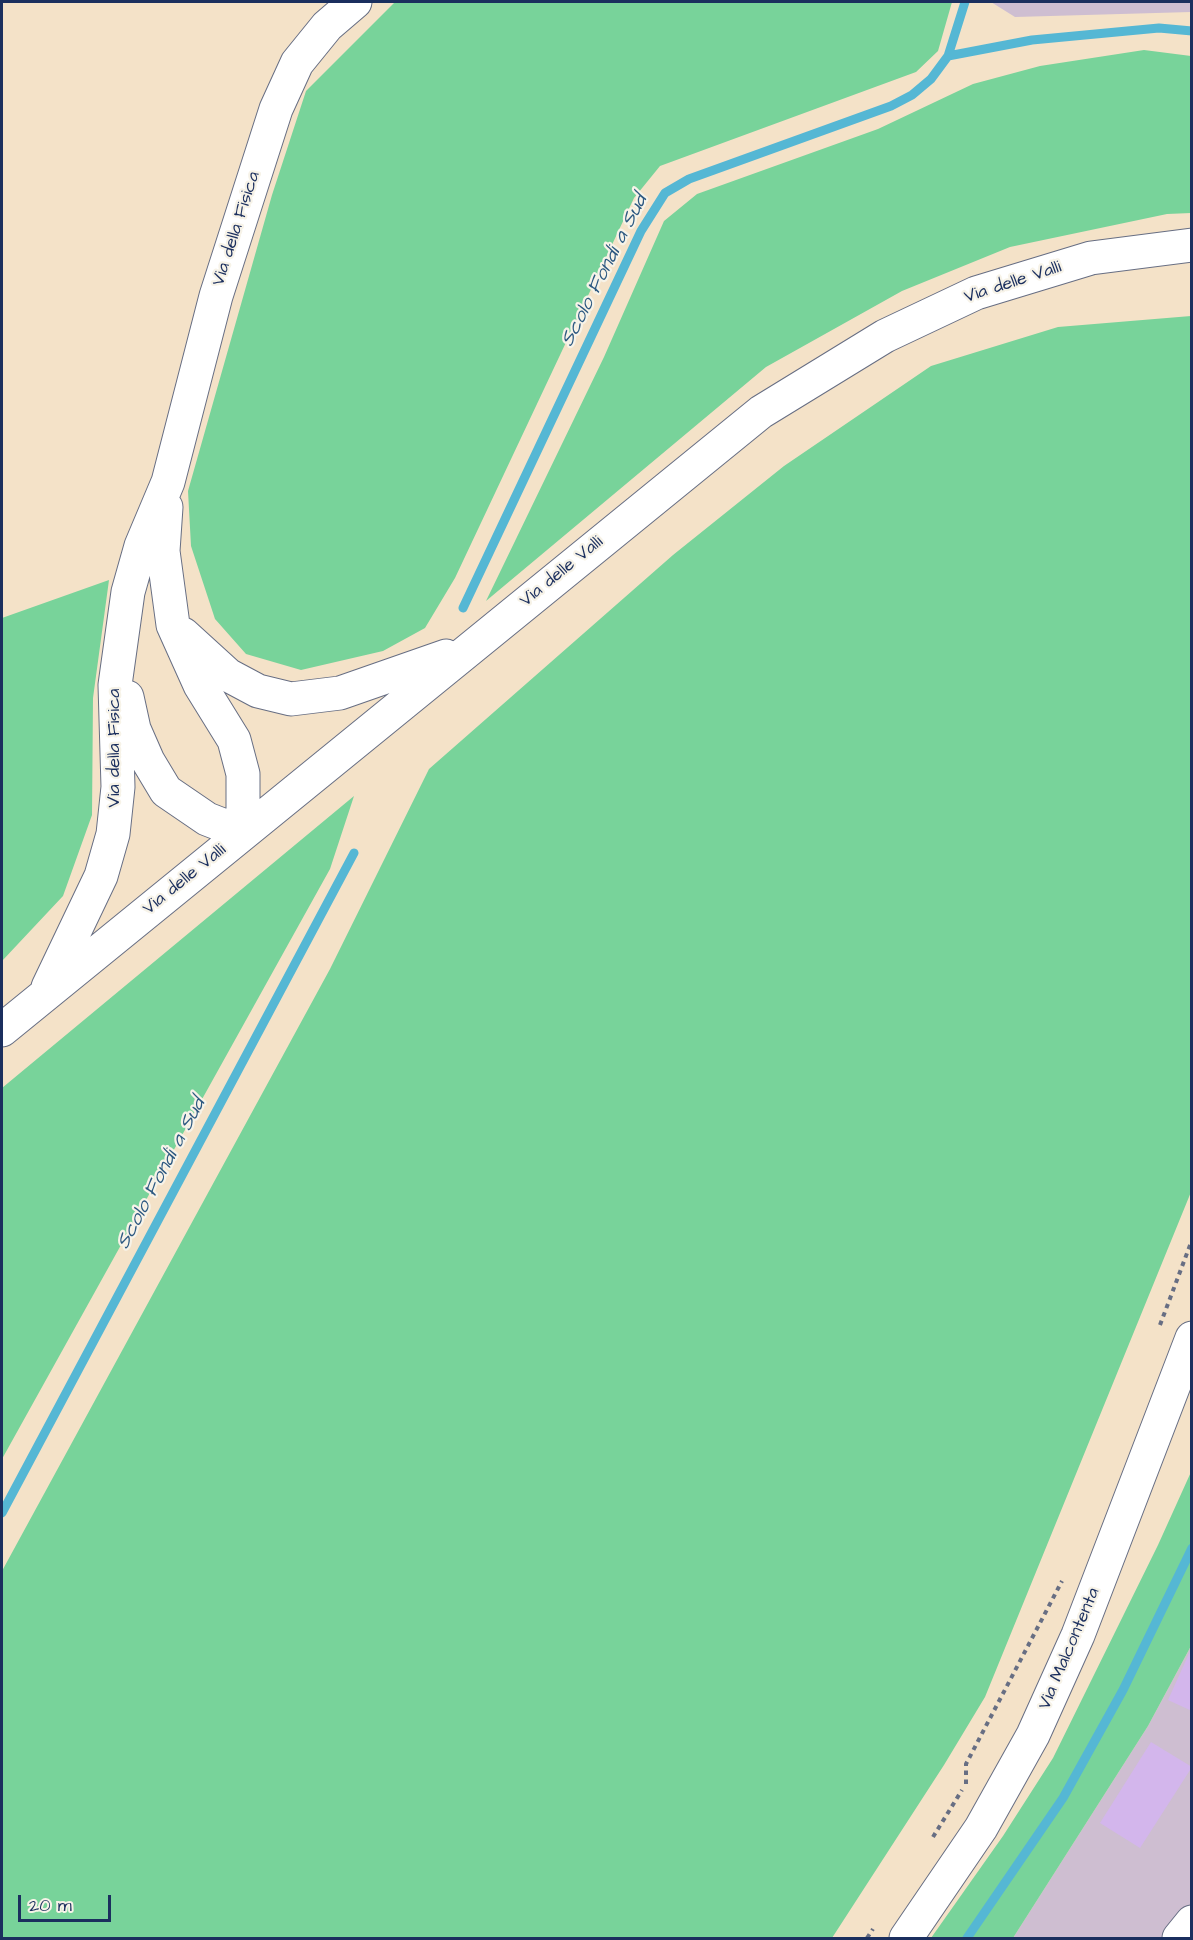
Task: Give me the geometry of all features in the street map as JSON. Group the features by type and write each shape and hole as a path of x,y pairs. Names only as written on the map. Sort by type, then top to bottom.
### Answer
{"street":[{"name":"Via della Fisica","path":"44,994 101,876 113,834 118,787 115,685 128,592 141,546 168,482 216,296 276,109 297,63 345,5"},
{"name":"Via delle Valli","path":"2,1030 467,649 761,412 885,336 976,292 1091,258 1191,245"},
{"name":"Via della Fisica","path":"122,631 125,687 135,729 148,760 166,790 183,804 207,819 243,833 243,774 234,740 200,685 173,625 163,551 168,482"},
{"path":"173,625 228,675 258,691 291,699 340,693 467,649"},
{"name":"Via Malcontenta","path":"906,1938 981,1828 1033,1735 1082,1624 1191,1338"},
{"path":"1179,1938 1191,1922"}],"path":[{"path":"1159,1329 1191,1240"},
{"path":"927,1845 967,1783 966,1764 1065,1574"},
{"path":"867,1938 879,1920"}],"shaded area":[{"path":"991,2 1191,2 1191,12 1015,17"},
{"path":"1191,1646 1191,1938 1013,1938 1148,1726"}],"green space":[{"path":"395,2 952,2 938,51 916,72 660,166 634,198 455,578 425,628 383,651 301,670 246,654 215,619 191,546 188,491 272,195 306,91"},
{"path":"1144,50 1191,56 1191,213 1167,214 1010,247 902,291 766,367 486,601 604,357 664,221 697,194 878,129 973,84 1040,66"},
{"path":"1191,316 1191,1192 985,1697 944,1765 832,1938 2,1938 2,1571 330,969 429,769 673,555 784,466 931,366 1058,327"},
{"path":"109,580 93,698 92,815 63,896 2,961 2,618"},
{"path":"354,796 330,869 2,1459 2,1088"},
{"path":"1191,1472 1191,1646 1148,1726 1013,1938 931,1938 1003,1836 1053,1758 1158,1545"}],"building":[{"path":"1192,1647 1192,1711 1168,1700"},
{"path":"1151,1742 1192,1767 1140,1848 1100,1823"}],"waterway":[{"name":"Scolo Fondi a Sud","path":"463,608 641,231 665,193 689,179 891,106 912,95 931,79 948,56 965,2"},
{"path":"948,56 1032,40 1159,28 1192,31"},
{"name":"Scolo Fondi a Sud","path":"2,1513 354,853"},
{"path":"967,1938 1063,1798 1123,1690 1192,1548"}]}
